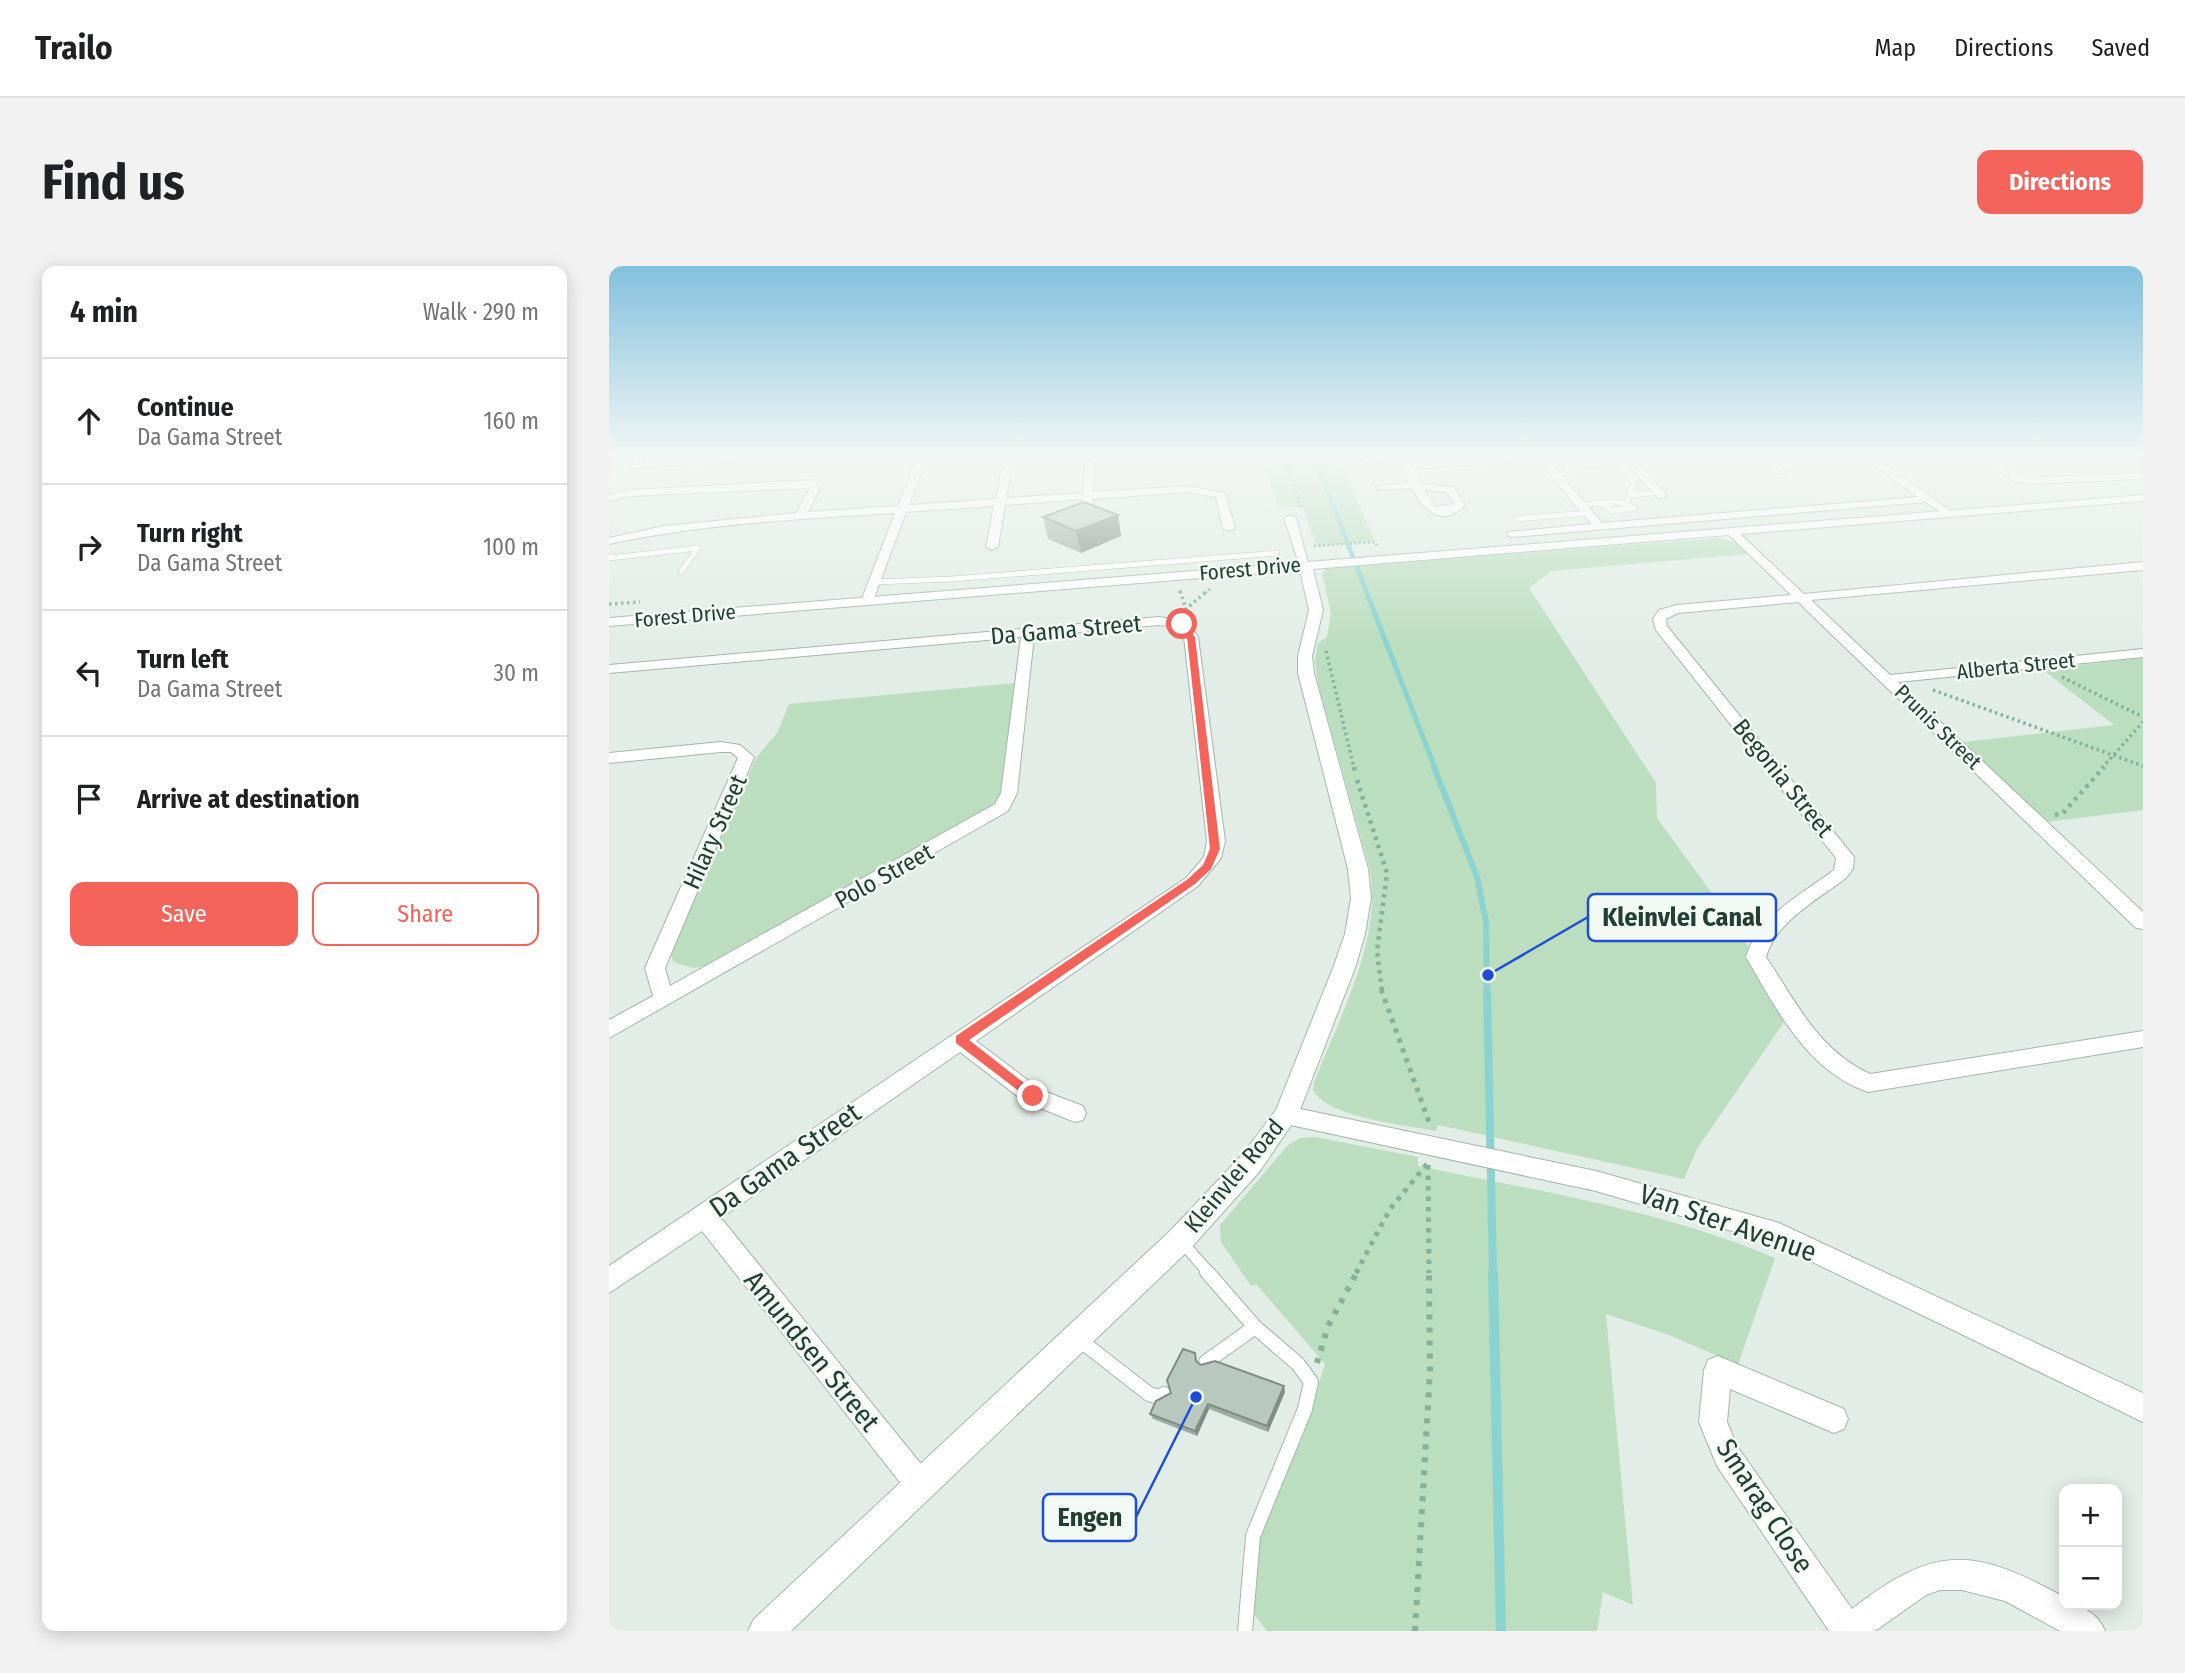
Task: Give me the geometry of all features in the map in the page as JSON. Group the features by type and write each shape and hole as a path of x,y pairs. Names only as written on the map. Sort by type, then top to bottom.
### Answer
{"street":[{"path":"609,541 690,525 779,518"},
{"path":"867,601 900,518"},
{"path":"992,547 997,518"},
{"path":"1227,518 1229,528"},
{"path":"1290,518 1316,558"},
{"path":"1592,518 1599,527"},
{"path":"1512,534 1708,518"},
{"name":"Forest Drive","path":"609,622 867,601 1316,558 1382,558 1905,518"},
{"name":"Prunis Street","path":"1733,532 2143,923"},
{"name":"Kleinvlei Road","path":"766,1631 1180,1240 1251,1163 1286,1115 1351,946 1361,898 1358,869 1306,673 1305,656 1316,610 1316,558"},
{"name":"Begonia Street","path":"2143,566 1677,608 1664,613 1659,619 1661,627 1845,857 1846,863 1840,874 1770,928 1757,949 1756,957 1814,1048 1839,1069 1868,1083 2143,1039"},
{"name":"Da Gama Street","path":"609,1281 1192,881 1212,858 1216,841 1191,637 1184,617 611,672"},
{"name":"Polo Street","path":"609,1030 987,818 1002,807 1009,793 1028,633"},
{"name":"Alberta Street","path":"1888,679 2143,653"},
{"name":"Hilary Street","path":"609,758 721,747 735,748 746,757 655,968 664,999"},
{"path":"960,1040 1033,1096 1075,1113"},
{"name":"Van Ster Avenue","path":"1286,1115 1655,1194 1779,1234 2143,1408"},
{"name":"Amundsen Street","path":"705,1215 921,1485"},
{"name":"Smarag Close","path":"1834,1419 1718,1370 1713,1422 1727,1456 1849,1631"},
{"path":"1849,1631 1920,1580 1958,1575 1984,1578 2012,1588 2059,1610 2089,1631"}],"lane":[{"path":"1516,519 1525,518"},
{"path":"609,558 698,548 681,572"},
{"name":"Forest Drive","path":"875,582 952,579 1277,553"},
{"path":"1180,1240 1255,1327 1298,1364 1311,1382 1305,1409 1252,1536 1245,1631"},
{"path":"1206,1362 1255,1327"},
{"path":"1075,1337 1149,1394 1159,1397 1164,1394"}],"path":[{"path":"1311,538 1316,558 1375,542"},
{"path":"1178,584 1184,617"},
{"path":"1184,617 1212,587"},
{"path":"2033,817 2063,813 2143,719 2094,695 2043,663"},
{"path":"1905,677 2143,766"},
{"path":"1311,1382 1328,1326 1390,1209 1428,1164 1430,1370 1415,1631"}],"green space":[{"path":"1306,518 1365,518 1375,541 1317,546"},
{"path":"1721,538 1741,545 1750,554 1551,571 1529,588 1656,783 1657,818 1738,929 1748,946 1752,964 1786,1019 1697,1149 1684,1179 1438,1125 1436,1131 1369,1119 1321,1100 1313,1090 1314,1083 1357,977 1370,921 1372,893 1369,866 1318,683 1315,661 1318,643 1327,637 1331,613 1322,574 1327,568"},
{"path":"2143,658 2143,810 2047,822 1963,742 2114,725 2042,669"},
{"path":"1015,683 1001,796 993,808 713,965 693,968 673,962 671,952 756,758 777,733 789,704"},
{"path":"1315,1137 1418,1157 1418,1166 1644,1214 1732,1241 1775,1258 1738,1365 1669,1335 1606,1314 1633,1605 1603,1592 1597,1631 1267,1631 1252,1612 1255,1545 1273,1497 1303,1436 1325,1364 1256,1284 1251,1286 1221,1242 1220,1225 1288,1145 1300,1138"}],"building":[{"path":"1045,518 1111,518 1076,531"},
{"path":"1183,1349 1195,1353 1196,1361 1201,1365 1215,1361 1284,1386 1267,1426 1208,1404 1195,1431 1150,1414 1156,1401 1171,1393 1167,1380"}],"waterway":[{"path":"1338,518 1367,593"},
{"path":"1366,591 1435,768"},
{"path":"1434,767 1477,877 1486,922 1487,991"},
{"path":"1487,989 1493,1273"},
{"path":"1493,1272 1501,1631"}],"place":[{"name":"Kleinvlei Canal","path":"1488,975"},
{"name":"Engen","path":"1196,1397"}],"route":[{"path":"1033,1096 960,1040 1192,881 1207,866 1215,849 1191,637 1189,629 1182,624"}]}
